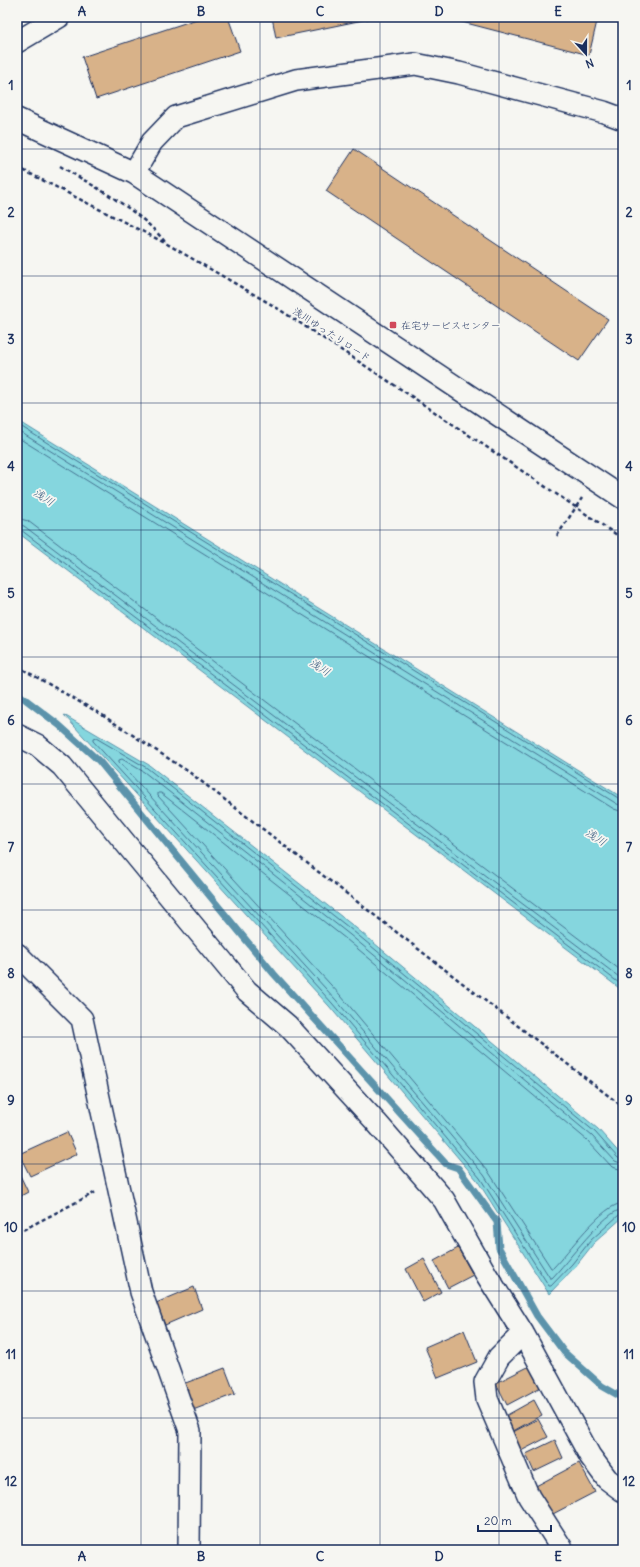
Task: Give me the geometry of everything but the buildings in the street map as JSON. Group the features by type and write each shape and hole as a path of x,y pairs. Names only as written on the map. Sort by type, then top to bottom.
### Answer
{"street":[{"path":"17,42 59,17"},
{"path":"134,173 152,142 176,117 296,80 414,64 474,77 604,112 623,119"},
{"path":"17,120 134,173 623,498"},
{"path":"17,735 37,745 62,766 247,991 288,1026 376,1122 444,1200 486,1274 523,1332 590,1456 607,1478 623,1491"},
{"path":"17,954 82,1018 141,1292 190,1431 188,1550"},
{"path":"523,1332 499,1357 485,1382 487,1399 529,1497 563,1550"}],"path":[{"path":"57,165 111,197 154,228 166,244"},
{"name":"浅川ゆったりロード","path":"17,167 166,244 300,323 623,539"},
{"path":"557,536 580,502"},
{"path":"17,666 99,712 189,772 623,1107"},
{"path":"17,1233 117,1180"}],"water":[{"name":"浅川","path":"17,420 623,798 623,991 17,532"},
{"path":"64,715 149,765 356,928 598,1129 623,1157 623,1217 594,1243 575,1267 549,1294 477,1180 329,1006"}],"waterway":[{"path":"17,693 59,725 99,761 274,974 446,1164 458,1168 497,1222 499,1248 537,1316 564,1352 602,1386 623,1398"}],"place":[{"name":"在宅サービスセンター","path":"393,325"}]}
